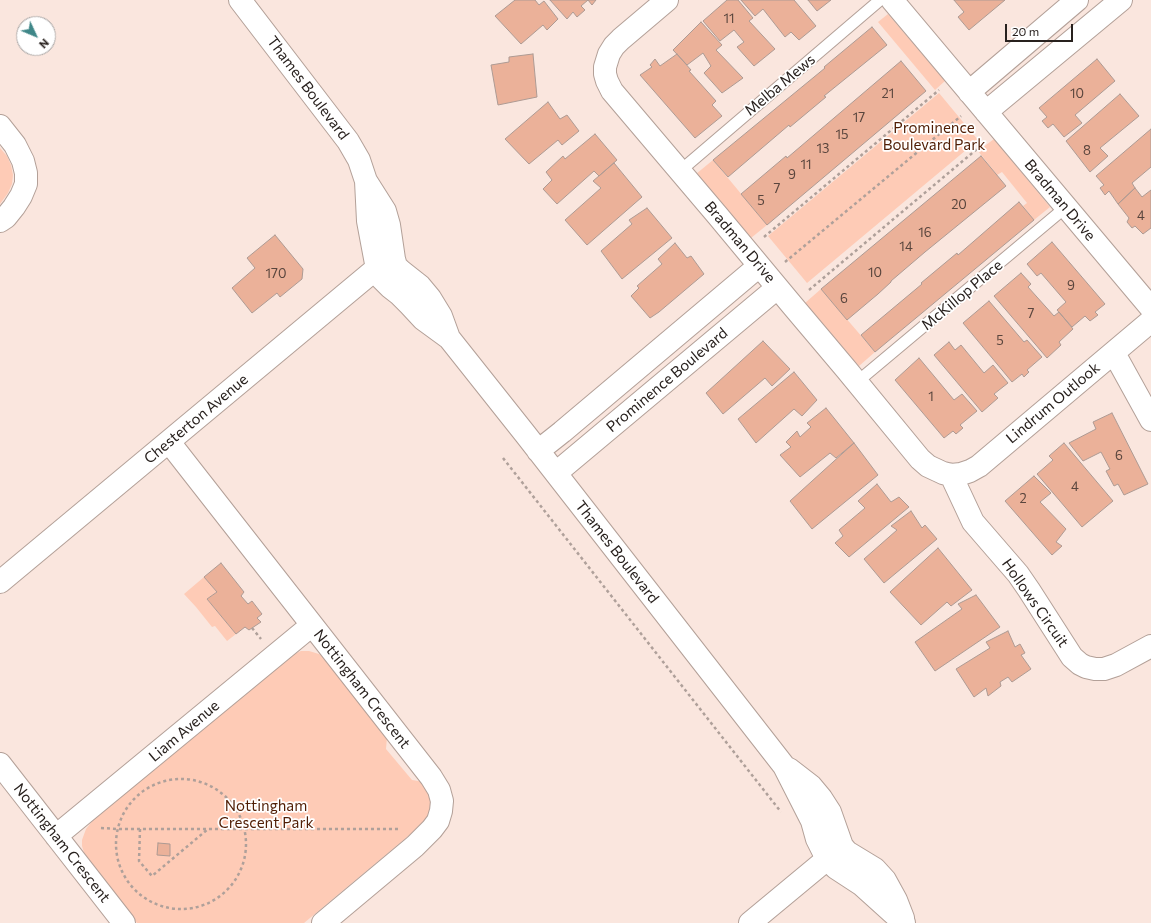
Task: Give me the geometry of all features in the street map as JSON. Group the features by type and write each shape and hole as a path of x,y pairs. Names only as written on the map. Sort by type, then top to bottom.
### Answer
{"street":[{"name":"Thames Boulevard","path":"240,0 348,141 359,160 366,181 385,211 389,224 386,264 396,266 401,272 420,286 430,298 441,316 449,338 784,766 811,786 821,798 830,812 834,853"},
{"name":"Bradman Drive","path":"667,0 625,35 614,46 609,54 605,67 607,81 612,91 920,459 935,470 943,474 951,475"},
{"name":"Bradman Drive","path":"892,0 1151,308"},
{"path":"972,96 1078,0"},
{"path":"972,96 1119,1"},
{"path":"0,126 15,146 23,161 26,173 26,184 14,207 6,217 0,221"},
{"name":"Chesterton Avenue","path":"0,582 168,442 386,264"},
{"name":"Prominence Boulevard","path":"538,451 734,286 763,270"},
{"name":"Prominence Boulevard","path":"556,474 763,270"},
{"name":"Lindrum Outlook","path":"951,475 961,474 979,466 1151,321"},
{"path":"1114,352 1151,420"},
{"name":"Nottingham Crescent","path":"168,442 431,776 439,790 442,801 441,811 438,821 432,829 415,846 323,923"},
{"name":"Hollows Circuit","path":"951,475 972,522 1018,574 1072,657 1086,667 1104,669 1116,665 1151,646"},
{"name":"Liam Avenue","path":"56,836 312,625"},
{"name":"Nottingham Crescent","path":"0,764 124,923"},
{"path":"750,923 834,853 847,852 861,859 875,869 885,880 896,900 904,923"}],"lane":[{"name":"Melba Mews","path":"680,171 880,0"},
{"name":"McKillop Place","path":"857,382 1066,207"}],"path":[{"path":"763,270 972,96"},
{"path":"763,270 972,96"},
{"path":"792,305 983,144"},
{"path":"503,458 781,813"},
{"path":"252,628 264,643"},
{"path":"175,779 188,779 214,787 233,805 240,816 244,829 246,854 242,867 236,878 228,889 218,897 207,903 194,907 169,907 144,897 127,879 117,854 118,829 123,816 130,805 139,795 150,787 175,779"},
{"path":"78,818 93,828 118,829 432,829"},
{"path":"140,829 139,861 152,876 208,829"}],"green space":[{"path":"888,14 945,81 935,90 878,22"},
{"name":"Prominence Boulevard Park","path":"939,93 978,140 807,283 768,236"},
{"path":"994,139 1050,207 1034,220 1023,206 1027,203 1002,172 997,175 978,151"},
{"path":"0,148 7,156 13,175 12,184 8,193 0,204"},
{"path":"713,160 767,225 751,238 696,174"},
{"path":"821,289 875,352 859,366 805,303"},
{"path":"204,577 217,592 207,599 236,634 227,641 215,626 212,627 184,594"},
{"name":"Nottingham Crescent Park","path":"301,651 309,651 319,654 327,659 387,737 386,749 412,780 424,782 431,797 429,815 412,833 304,923 137,923 85,856 82,840 86,829 93,820 143,777 292,655"}],"building":[{"path":"515,0 535,0 539,5 544,1 558,19 547,30 543,25 521,44 495,16"},
{"path":"550,0 588,0 581,6 585,10 577,17 573,12 567,19"},
{"path":"588,0 596,0 592,5"},
{"path":"727,0 738,0 753,18 749,21 775,49 754,66 737,47 744,42 734,30 720,41 703,21"},
{"path":"741,0 794,0 816,26 799,40 791,32 785,37 763,9 755,16"},
{"path":"808,0 831,0 817,11"},
{"path":"954,0 1005,0 969,30 958,17 964,12"},
{"path":"701,22 722,45 716,50 743,78 722,93 704,73 711,66 703,53 687,65 673,50"},
{"path":"872,27 887,45 728,177 713,160 825,68 824,67"},
{"path":"533,54 537,97 498,105 491,65 509,62 509,57"},
{"path":"677,54 691,70 689,71 716,101 712,105 722,116 695,138 640,75 652,67 650,65 655,59 660,66"},
{"path":"1097,59 1115,81 1075,115 1082,123 1064,137 1053,124 1048,128 1042,121 1047,117 1039,108"},
{"path":"901,61 926,91 767,225 741,194 786,156 787,158"},
{"path":"1120,94 1139,116 1100,148 1108,156 1090,172 1066,141"},
{"path":"548,102 560,119 567,115 579,131 562,145 558,140 529,164 505,139"},
{"path":"1151,129 1151,167 1132,183 1135,188 1118,204 1109,191 1105,195 1100,188 1104,185 1096,176"},
{"path":"595,134 617,160 599,176 594,171 557,204 543,189 552,180 546,172 563,156 565,159"},
{"path":"981,156 1006,186 925,252 847,320 821,289"},
{"path":"614,163 642,197 587,245 565,220 601,188 593,181"},
{"path":"1135,188 1142,197 1151,190 1151,228 1143,234 1135,226 1132,228 1127,222 1129,218 1118,204"},
{"path":"1019,202 1034,220 875,352 861,335 957,253 958,255"},
{"path":"647,208 672,238 622,279 601,251 632,224 629,220"},
{"path":"275,235 303,269 302,279 280,297 277,293 252,313 232,288 255,268 247,258"},
{"path":"1052,242 1105,304 1095,312 1098,315 1090,321 1085,316 1072,327 1057,310 1066,302 1041,273 1037,276 1027,264"},
{"path":"675,243 687,258 691,256 704,274 650,318 631,296 639,288 637,286 662,264 658,259"},
{"path":"1021,273 1031,284 1028,287 1054,316 1059,312 1073,329 1059,342 1061,345 1047,358 994,296"},
{"path":"989,301 1024,342 1027,340 1042,357 1027,370 1029,372 1024,377 1022,374 1012,382 963,323"},
{"path":"763,341 790,369 772,386 765,378 723,414 706,393"},
{"path":"949,342 955,350 961,345 984,373 993,365 1008,383 994,394 998,398 982,412 934,355"},
{"path":"919,358 954,400 962,394 977,411 960,425 963,428 956,434 953,431 944,438 895,380"},
{"path":"794,372 817,400 802,416 794,409 756,443 738,419"},
{"path":"826,408 854,443 836,458 830,453 800,477 780,455 791,447 786,442 797,431 800,437 811,427 807,423"},
{"path":"1112,413 1148,484 1124,495 1118,484 1114,486 1106,471 1110,469 1101,452 1083,461 1069,443 1096,429 1093,422"},
{"path":"854,443 878,475 812,529 790,501"},
{"path":"1064,443 1113,501 1082,527 1037,474 1053,460 1049,456"},
{"path":"1034,476 1051,493 1040,502 1066,529 1056,542 1062,546 1052,555 1005,501"},
{"path":"877,484 891,502 899,497 909,507 849,557 835,543 843,536 839,530 865,508 858,501"},
{"path":"911,511 922,528 925,525 937,539 884,583 864,559 897,530 891,526"},
{"path":"938,548 972,590 951,606 947,602 921,625 890,592"},
{"path":"221,563 244,592 241,596 248,604 252,601 262,614 257,618 261,622 249,630 245,627 236,634 207,599 217,592 204,577"},
{"path":"976,595 1000,627 935,671 915,642 962,609 958,604"},
{"path":"1008,631 1015,647 1020,644 1025,653 1021,655 1031,669 1012,682 1008,677 1000,682 1001,686 988,696 986,688 974,697 956,669 990,648 986,642"},
{"path":"158,843 170,844 170,856 157,855"}]}
